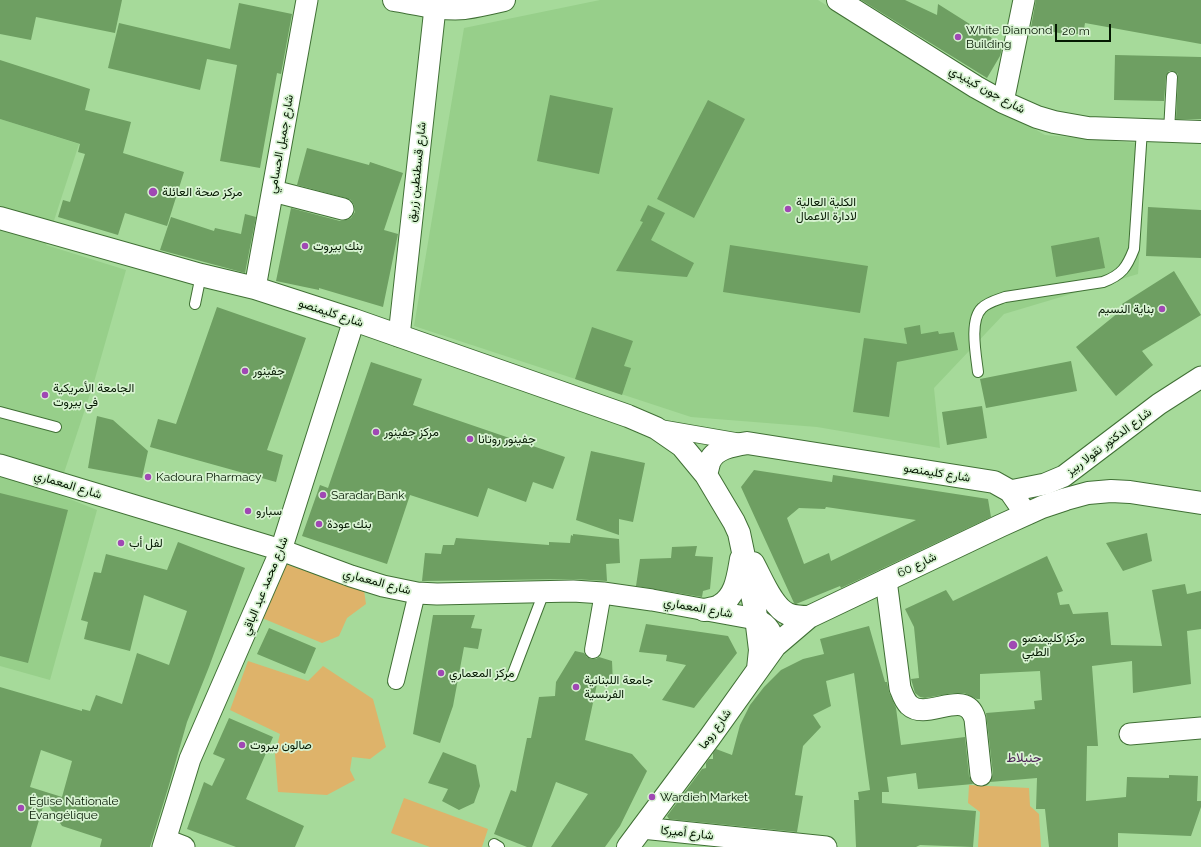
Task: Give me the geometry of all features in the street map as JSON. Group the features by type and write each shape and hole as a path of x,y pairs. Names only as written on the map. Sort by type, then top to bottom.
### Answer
{"street":[{"name":"شارع جميل الحسامي","path":"255,288 306,0"},
{"path":"394,0 435,8 466,8 495,1"},
{"name":"شارع جون كينيدي","path":"838,0 976,87 1003,102 1037,117 1059,123 1088,128 1201,132"},
{"path":"1003,102 1024,0"},
{"name":"شارع قسطنطين زريق","path":"399,336 435,8"},
{"path":"273,191 343,209"},
{"name":"شارع كليمنصو","path":"0,218 201,275 255,288 359,322 628,416 656,428 682,446 706,475 718,494 741,542 756,619 760,650 758,668"},
{"name":"شارع محمد عبد الباقي","path":"171,845 190,759 286,552 359,322"},
{"name":"شارع الدكتور نقولا ربيز","path":"1010,491 1045,484 1064,476 1160,404 1201,377"},
{"name":"شارع كليمنصو","path":"656,428 994,482 1010,491 1026,514"},
{"path":"706,475 709,462 713,456 730,446 747,443"},
{"name":"شارع المعماري","path":"0,465 286,552 383,586 417,593 458,595 573,591 603,593 652,600 756,619"},
{"path":"1026,514 1042,507 1088,493 1111,491 1130,492 1201,503"},
{"name":"شارع 60","path":"809,617 1026,514"},
{"path":"704,610 718,606 728,599 734,589 741,542"},
{"path":"741,542 779,608 786,614 796,617 809,617"},
{"path":"886,580 900,688 904,698 908,704 914,708 923,709 959,704 970,708 975,719 981,775"},
{"path":"396,681 417,593"},
{"path":"593,650 603,593"},
{"name":"شارع روما","path":"628,847 710,737 758,668 776,646 809,617"},
{"path":"756,619 768,627 772,633 776,646"},
{"path":"1130,734 1201,728"},
{"name":"شارع أميركا","path":"642,828 826,847"}],"lane":[{"path":"1169,131 1172,77"},
{"path":"978,372 974,324 978,312 983,307 992,301 1005,297 1103,282 1123,272 1131,260 1134,249 1142,130"},
{"path":"195,304 201,275"},
{"path":"0,412 56,427"},
{"path":"512,676 544,592"}],"shaded area":[{"name":"الكلية العالية لادارة الاعمال","path":"600,0 818,0 925,66 1045,135 1147,144 1138,274 1004,314 934,388 940,448 817,427 691,417 414,326 464,28"},
{"name":"الجامعة الأمريكية في بيروت","path":"0,119 79,144 46,245 126,270 94,382 57,494 97,510 50,680 0,666"},
{"path":"285,564 364,590 366,604 347,618 339,636 322,643 262,618"},
{"path":"248,661 308,681 323,666 373,699 386,747 370,759 352,757 350,770 355,780 327,795 278,792 275,754 280,734 230,710"},
{"path":"969,785 1029,788 1030,806 1039,814 1041,847 978,847 980,812 968,803"},
{"path":"404,798 488,829 482,847 430,847 391,833"}],"building":[{"path":"0,0 122,0 115,33 36,17 31,40 0,34"},
{"name":"White Diamond Building","path":"861,0 905,0 937,15 938,4 1003,45 1000,56 987,78"},
{"path":"1036,0 1201,0 1201,44 1085,23 1083,35 1073,33 1073,36 1031,27"},
{"path":"239,3 292,14 281,74 277,73 260,168 220,161 237,65 207,59 200,90 108,68 119,23 230,49"},
{"path":"1115,55 1201,57 1201,119 1176,119 1178,74 1173,71 1169,71 1166,76 1164,101 1114,100"},
{"path":"0,60 90,89 85,110 131,122 123,153 184,172 167,226 125,213 118,235 58,217 63,200 70,202 85,154 78,152 80,144 0,119"},
{"path":"550,95 613,108 599,174 537,161"},
{"path":"708,100 745,119 694,218 657,199"},
{"path":"307,148 369,165 370,162 403,173 384,230 398,234 383,307 319,288 319,290 276,281 291,208 340,221 351,218 355,212 354,205 351,200 297,185"},
{"path":"648,205 665,213 651,240 694,263 687,277 616,271 643,222 640,221"},
{"path":"1148,207 1201,210 1201,258 1146,256"},
{"path":"245,214 256,217 245,273 160,250 171,217 214,231 215,228 241,234"},
{"path":"1099,237 1105,268 1056,277 1051,246"},
{"path":"730,245 868,266 860,313 723,292"},
{"path":"1174,271 1201,315 1142,351 1153,365 1116,396 1076,347 1124,308 1122,304"},
{"name":"جفينور","path":"217,307 306,338 267,450 283,455 276,482 150,447 158,419 176,424"},
{"path":"920,325 921,334 938,331 939,334 954,332 958,350 897,362 889,417 853,412 864,338 907,344 904,328"},
{"path":"592,327 633,341 624,366 631,368 622,395 575,379"},
{"path":"1071,361 1077,391 986,408 980,379"},
{"path":"371,362 422,379 413,405 565,457 553,489 533,482 526,502 488,488 478,517 410,495 387,564 302,536 320,485 328,488"},
{"path":"982,406 987,438 947,445 942,412"},
{"path":"97,416 113,420 148,451 142,478 88,468"},
{"path":"591,451 645,463 633,522 619,519 619,535 576,520"},
{"path":"754,470 832,482 833,475 988,499 991,517 841,588 840,586 796,604 794,603 741,487","holes":["826,507 916,520 831,561 829,553 804,564 787,518 799,508 825,509"]},
{"path":"0,493 68,510 28,663 0,656"},
{"path":"1147,533 1152,561 1123,571 1106,543"},
{"path":"573,534 619,539 620,563 606,564 607,581 573,579 422,581 425,553 441,554 443,545 454,545 456,538 549,545 549,542 570,543 571,535 573,536"},
{"path":"178,542 245,568 209,667 187,722 150,847 100,847 102,839 62,826 45,800 31,847 0,847 0,687 82,711 82,709 90,711 96,695 122,704 137,653 169,665 187,611 144,595 130,651 84,639 88,622 81,620 94,572 101,573 106,554 167,570","holes":["41,750 72,761 62,797 30,787"]},
{"path":"697,546 695,556 713,557 710,589 703,591 702,597 636,586 640,559 671,558 672,547"},
{"path":"1047,556 1063,591 1057,593 1060,605 1069,604 1073,614 1108,612 1111,645 1162,646 1152,590 1185,584 1187,594 1201,591 1201,629 1187,631 1191,684 1133,693 1132,661 1092,666 1098,746 1087,746 1086,801 1126,797 1127,777 1169,778 1169,775 1198,776 1197,801 1201,801 1201,807 1191,836 1118,833 1118,847 1049,847 1045,809 1036,809 1037,778 990,782 993,774 986,713 1035,709 1034,701 1042,700 1040,671 980,674 980,699 964,693 953,693 925,698 920,697 915,693 911,679 919,678 914,627 905,609 946,590 953,601"},
{"name":"مركز المعماري","path":"433,615 475,615 471,628 482,629 478,649 464,647 453,706 440,743 413,734"},
{"path":"646,624 728,636 737,653 694,708 662,700 686,665 666,661 667,655 639,652"},
{"path":"869,626 885,682 887,682 889,692 896,708 901,745 965,737 969,776 973,784 918,789 916,773 887,777 889,792 882,792 882,803 976,811 973,847 920,845 916,847 856,847 854,800 859,800 858,792 870,790 854,673 826,681 831,706 813,715 821,727 803,746 795,795 803,796 797,832 669,819 667,816 702,769 706,768 706,763 709,759 713,759 713,753 716,749 732,755 740,725 750,705 764,687 781,670 803,659 824,654 820,639"},
{"path":"269,628 316,648 305,674 257,654"},
{"path":"575,651 584,653 591,659 596,659 599,657 612,661 613,684 597,684 585,740 632,754 647,771 620,826 605,847 551,847 588,794 556,782 532,847 527,847 494,834 511,790 516,792 527,738 531,738 539,697 555,696 556,682"},
{"path":"229,718 273,737 246,799 304,826 295,847 236,847 187,829 204,782 212,786 225,759 213,754"},
{"path":"443,752 476,765 480,786 474,803 459,810 442,801 448,789 428,783"}],"place":[{"name":"White Diamond Building","path":"958,37"},
{"name":"مركز صحة العائلة","path":"153,192"},
{"name":"الكلية العالية لادارة الاعمال","path":"788,209"},
{"name":"بنك بيروت","path":"305,246"},
{"name":"بناية النسيم","path":"1162,309"},
{"name":"جفينور","path":"245,371"},
{"name":"الجامعة الأمريكية في بيروت","path":"45,395"},
{"name":"مركز جفينور","path":"376,432"},
{"name":"جفينور روتانا","path":"470,439"},
{"name":"Kadoura Pharmacy","path":"148,477"},
{"name":"Saradar Bank","path":"323,495"},
{"name":"سبارو","path":"248,511"},
{"name":"بنك عودة","path":"319,524"},
{"name":"لفل أب","path":"121,543"},
{"name":"مركز كليمنصو الطبي","path":"1013,645"},
{"name":"مركز المعماري","path":"441,673"},
{"name":"جامعة اللبنانية الفرنسية","path":"576,687"},
{"name":"صالون بيروت","path":"242,745"},
{"name":"Wardieh Market","path":"652,797"},
{"name":"Église Nationale Évangélique","path":"21,808"}],"district":[{"name":"جنبلاط","path":"1024,758"}]}
